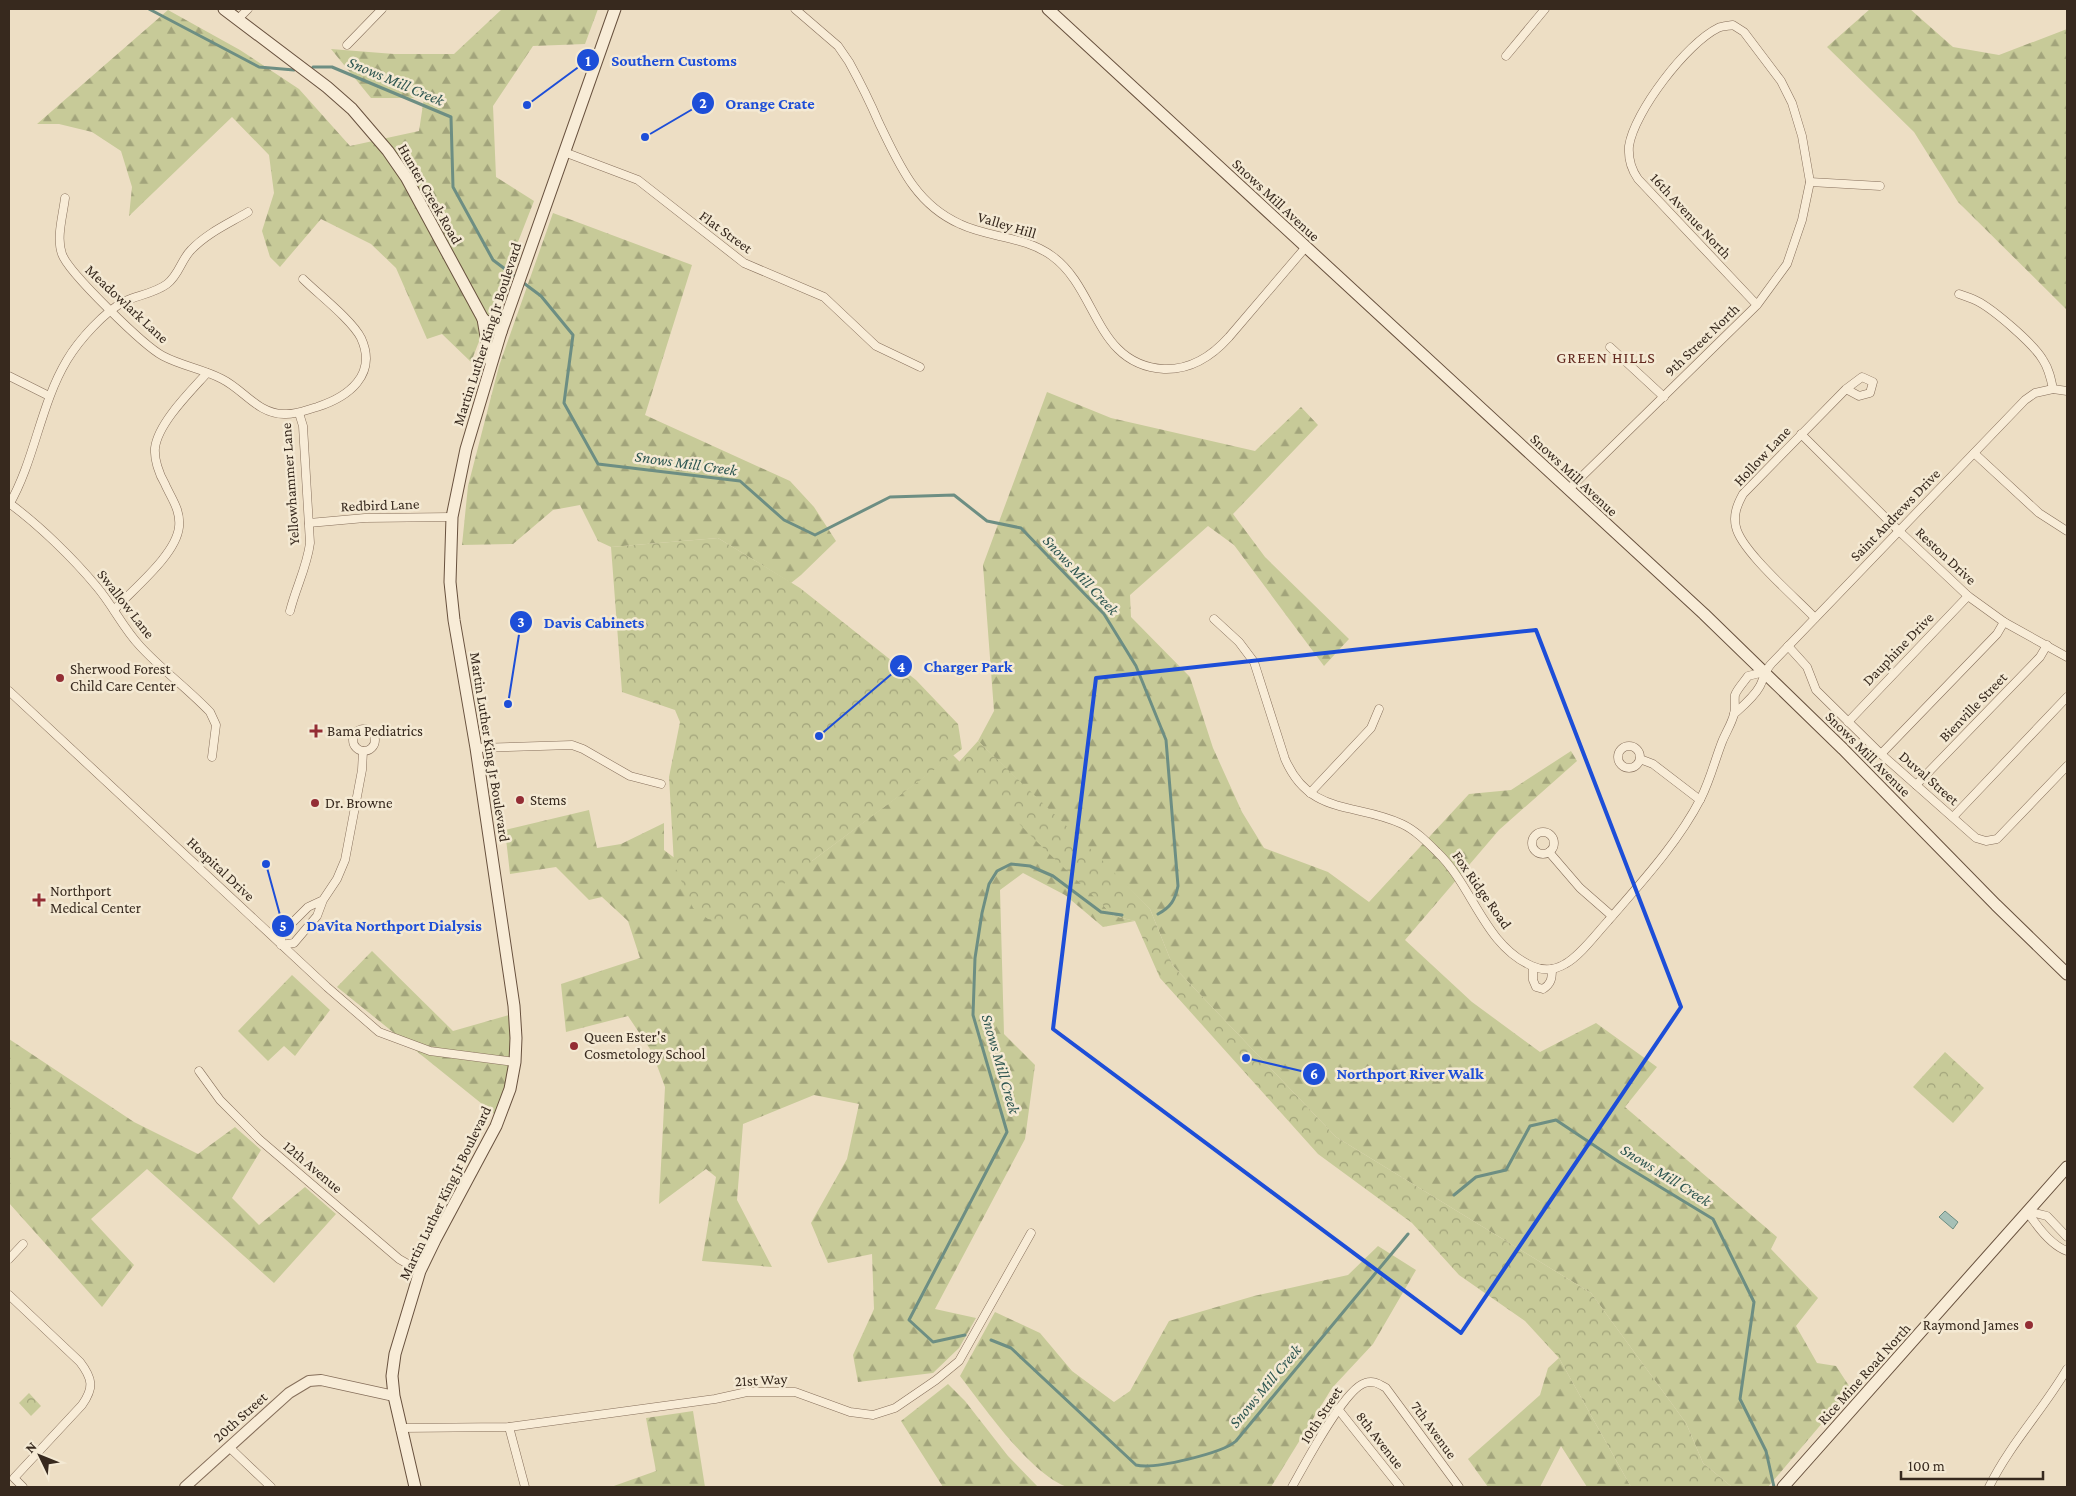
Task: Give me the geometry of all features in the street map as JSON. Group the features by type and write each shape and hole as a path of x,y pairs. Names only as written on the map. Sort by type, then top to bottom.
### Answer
{"main road":[{"name":"Hunter Creek Road","path":"224,9 327,87 352,109 388,151 406,177 483,320 501,332"},
{"name":"Martin Luther King Jr Boulevard","path":"415,1487 394,1396 392,1376 395,1354 420,1272 496,1126 510,1089 515,1062 516,1038 514,1006 476,748 454,620 450,582 452,517 466,449 501,332 615,9"},
{"name":"Snows Mill Avenue","path":"1048,9 1704,614 2067,974"},
{"path":"483,320 491,365"},
{"name":"Rice Mine Road North","path":"1783,1487 2067,1168"}],"street":[{"path":"238,19 248,9"},
{"path":"346,45 382,9"},
{"name":"Valley Hill","path":"795,9 838,46 849,62 906,178 920,196 938,211 957,223 973,230 1024,242 1052,256 1072,275 1082,290 1103,332 1114,346 1139,363 1156,368 1174,369 1204,359 1219,348 1306,248"},
{"path":"1506,56 1545,9"},
{"name":"16th Avenue North","path":"1757,305 1638,179 1632,169 1629,158 1629,146 1637,123 1656,91 1694,46 1720,27 1732,25 1744,32 1781,81 1792,103 1802,136 1810,182"},
{"name":"Flat Street","path":"564,152 638,180 744,263 824,297 876,346 920,368"},
{"path":"1810,182 1880,186"},
{"name":"9th Street North","path":"1568,490 1757,305 1787,264 1802,220 1810,182"},
{"name":"Meadowlark Lane","path":"65,198 60,241 61,253 74,275 160,354 179,364 207,373 233,385 251,402 264,410 283,415 299,413 328,403 353,389 362,377 365,364 361,338 353,327 303,279"},
{"path":"9,504 19,484 49,396 67,360 94,326 125,302 159,290 169,283 176,275 189,251 205,237 248,212"},
{"path":"1959,294 1978,301 1990,309 2037,351 2049,371 2053,389 2067,391"},
{"path":"1610,347 1664,397"},
{"path":"114,610 163,559 176,539 179,515 156,461 157,438 170,418 207,373"},
{"path":"9,376 49,396"},
{"name":"Hollow Lane","path":"1815,618 1746,548 1740,538 1735,515 1743,494 1846,389"},
{"name":"Saint Andrews Drive","path":"1764,672 2025,400 2035,393 2053,389"},
{"name":"Yellowhammer Lane","path":"290,611 295,590 308,558 309,523 303,426 299,413"},
{"name":"Reston Drive","path":"1801,434 1968,596 2004,622 2067,657"},
{"path":"1974,452 2040,513 2067,531"},
{"name":"Swallow Lane","path":"9,504 79,566 140,647 210,712 216,725 212,757"},
{"name":"Redbird Lane","path":"309,523 367,518 452,517"},
{"name":"Dauphine Drive","path":"1848,722 1968,596"},
{"name":"Fox Ridge Road","path":"1214,619 1248,652 1254,662 1290,771 1310,793 1335,806 1392,820 1413,830 1452,868 1467,889 1483,919 1497,937 1519,958 1533,967"},
{"path":"1881,754 1997,634 2004,622"},
{"name":"Bienville Street","path":"1916,785 2040,657 2047,645"},
{"name":"Duval Street","path":"1788,646 1807,667 1816,690 1881,754 1976,838 1986,841 1997,839 2067,766"},
{"path":"1552,969 1549,985 1543,989 1536,987 1533,980 1533,967 1552,969 1566,964 1592,939 1656,865 1700,800 1734,714 1736,695 1748,676 1764,672 1761,685 1734,714"},
{"name":"Hospital Drive","path":"9,691 327,988 378,1032 430,1051 515,1062"},
{"path":"1953,816 2067,697"},
{"path":"1310,793 1371,728 1379,709"},
{"path":"476,748 572,745 630,776 661,784"},
{"path":"323,900 308,907 282,933 281,945 294,943 318,916 323,900 337,879 345,860 362,770 363,752"},
{"path":"1640,759 1653,764 1700,800"},
{"path":"1549,852 1580,888 1612,916"},
{"name":"12th Avenue","path":"199,1071 220,1100 260,1140 399,1259 420,1272"},
{"path":"2027,1211 2046,1216 2067,1237"},
{"path":"2027,1211 2037,1226 2061,1249 2067,1250"},
{"name":"21st Way","path":"400,1428 510,1427 715,1399 747,1392 795,1392 850,1412 873,1415 895,1408 936,1380 959,1361 1031,1233"},
{"path":"9,1260 23,1244"},
{"path":"9,1295 80,1362 88,1371 91,1383 88,1396 82,1406 11,1476 23,1487"},
{"path":"1989,1487 2011,1449 2056,1388 2067,1369"},
{"name":"20th Street","path":"185,1487 299,1386 310,1381 321,1380 394,1396"},
{"name":"10th Street","path":"1292,1487 1338,1410 1355,1388 1365,1383 1377,1382 1386,1388"},
{"name":"7th Avenue","path":"1386,1388 1459,1487"},
{"name":"8th Avenue","path":"1338,1410 1400,1487"},
{"path":"510,1427 525,1487"},
{"path":"229,1447 271,1487"}],"highlighted area":[{"path":"1536,630 1681,1007 1461,1333 1053,1029 1096,678"}],"green space":[{"path":"502,9 598,9 585,44 533,46 493,106 496,177 534,201 471,362 442,334 427,339 396,268 371,244 321,219 280,267 270,257 262,231 274,193 269,155 232,117 129,216 132,187 121,151 92,132 59,124 37,124 168,10 240,50 299,89 350,146 419,131 424,98 371,98 331,49 394,54 454,54"},
{"path":"1870,9 1910,9 1953,47 1999,55 2067,29 2067,310 1958,202 1914,132 1827,47"},
{"path":"553,213 692,265 645,415 790,481 814,507 836,541 791,583 718,538 611,547 598,541 580,505 553,510 513,544 462,545 468,486 499,366"},
{"path":"1047,392 1111,418 1255,451 1301,407 1318,425 1233,514 1265,557 1349,639 1324,666 1234,545 1208,526 1130,595 1131,617 1190,677 1213,748 1242,812 1264,848 1328,872 1369,902 1469,794 1511,790 1571,751 1577,761 1499,830 1405,940 1472,1002 1540,1052 1596,1023 1657,1067 1625,1107 1777,1237 1771,1249 1818,1298 1796,1326 1817,1363 1836,1366 1851,1389 1768,1487 1732,1487 1703,1463 1686,1423 1591,1293 1336,1137 1173,966 1150,909 978,741 994,711 983,565"},
{"path":"718,538 800,588 916,680 958,724 962,749 812,861 796,877 776,888 771,905 744,926 708,919 693,908 674,864 669,777 680,722 675,710 622,692 611,547"},
{"path":"978,741 1102,860 1150,909 1173,966 1336,1137 1591,1293 1686,1423 1703,1463 1732,1487 1631,1487 1559,1358 1525,1321 1459,1275 1412,1223 1318,1154 1160,978 1135,921 1114,916 1035,840 959,762"},
{"path":"953,755 1114,916 1135,921 1103,927 1065,895 1023,873 1000,890 1004,1034 1035,1065 1025,1139 935,1309 976,1318 959,1348 933,1373 858,1382 853,1355 874,1309 872,1254 828,1263 811,1223 847,1159 859,1104 814,1095 743,1124 737,1200 772,1267 702,1261 716,1177 706,1169 659,1204 665,1087 652,1052 628,1016 566,1032 561,984 640,958 628,921 602,897 589,900 556,867 510,874 505,830 589,810 597,848 621,844 664,823 664,850 680,862 812,861"},
{"path":"372,951 453,1031 509,1015 515,1082 497,1116 337,987"},
{"path":"292,975 330,1010 295,1056 284,1046 268,1061 238,1031"},
{"path":"9,1039 134,1122 198,1154 235,1127 261,1150 232,1198 259,1225 305,1187 336,1214 274,1283 147,1169 91,1219 134,1265 102,1307 9,1203"},
{"path":"1945,1052 1984,1088 1953,1123 1913,1087"},
{"path":"1378,1246 1416,1270 1373,1344 1332,1388 1271,1487 1067,1487 1038,1469 1024,1455 995,1422 960,1376 995,1312 1040,1333 1072,1371 1114,1402 1130,1391 1169,1321 1254,1296 1348,1275"},
{"path":"1559,1358 1631,1487 1587,1487 1561,1446 1540,1487 1488,1487 1468,1459 1540,1395 1548,1368"},
{"path":"948,1384 965,1401 1008,1456 1038,1487 943,1487 901,1421"},
{"path":"29,1393 41,1406 31,1416 19,1403"},
{"path":"693,1411 705,1487 611,1487 656,1471 646,1418"}],"shaded area":[{"path":"1945,1211 1958,1222 1953,1229 1939,1217"}],"waterway":[{"name":"Snows Mill Creek","path":"149,9 259,67 294,70"},
{"name":"Snows Mill Creek","path":"313,67 332,67 451,117 453,187 493,260 541,296 573,335 564,403 598,464 740,481 784,520 815,535 890,497 954,495 987,521 1021,528 1104,614 1136,666 1166,740 1178,886 1172,903 1158,914"},
{"name":"Snows Mill Creek","path":"965,1335 933,1342 909,1320 1007,1132 973,1015 975,958 989,884 997,871 1011,864 1030,866 1053,876 1101,912 1122,915"},
{"name":"Snows Mill Creek","path":"1454,1195 1476,1177 1506,1170 1530,1126 1556,1120 1619,1162 1713,1219 1754,1302 1740,1399 1766,1451 1774,1487"},
{"name":"Snows Mill Creek","path":"991,1340 1011,1348 1136,1465 1157,1465 1188,1459 1217,1451 1236,1441 1408,1234"}],"place":[{"name":"Southern Customs","path":"527,105"},
{"name":"Orange Crate","path":"645,137"},
{"name":"Sherwood Forest Child Care Center","path":"60,678"},
{"name":"Davis Cabinets","path":"508,704"},
{"name":"Bama Pediatrics","path":"316,731"},
{"name":"Charger Park","path":"819,736"},
{"name":"Stems","path":"520,800"},
{"name":"Dr. Browne","path":"315,803"},
{"name":"DaVita Northport Dialysis","path":"266,864"},
{"name":"Northport Medical Center","path":"39,900"},
{"name":"Queen Ester's Cosmetology School","path":"574,1046"},
{"name":"Northport River Walk","path":"1246,1058"},
{"name":"Raymond James","path":"2029,1325"}],"district":[{"name":"GREEN HILLS","path":"1606,357"}]}
